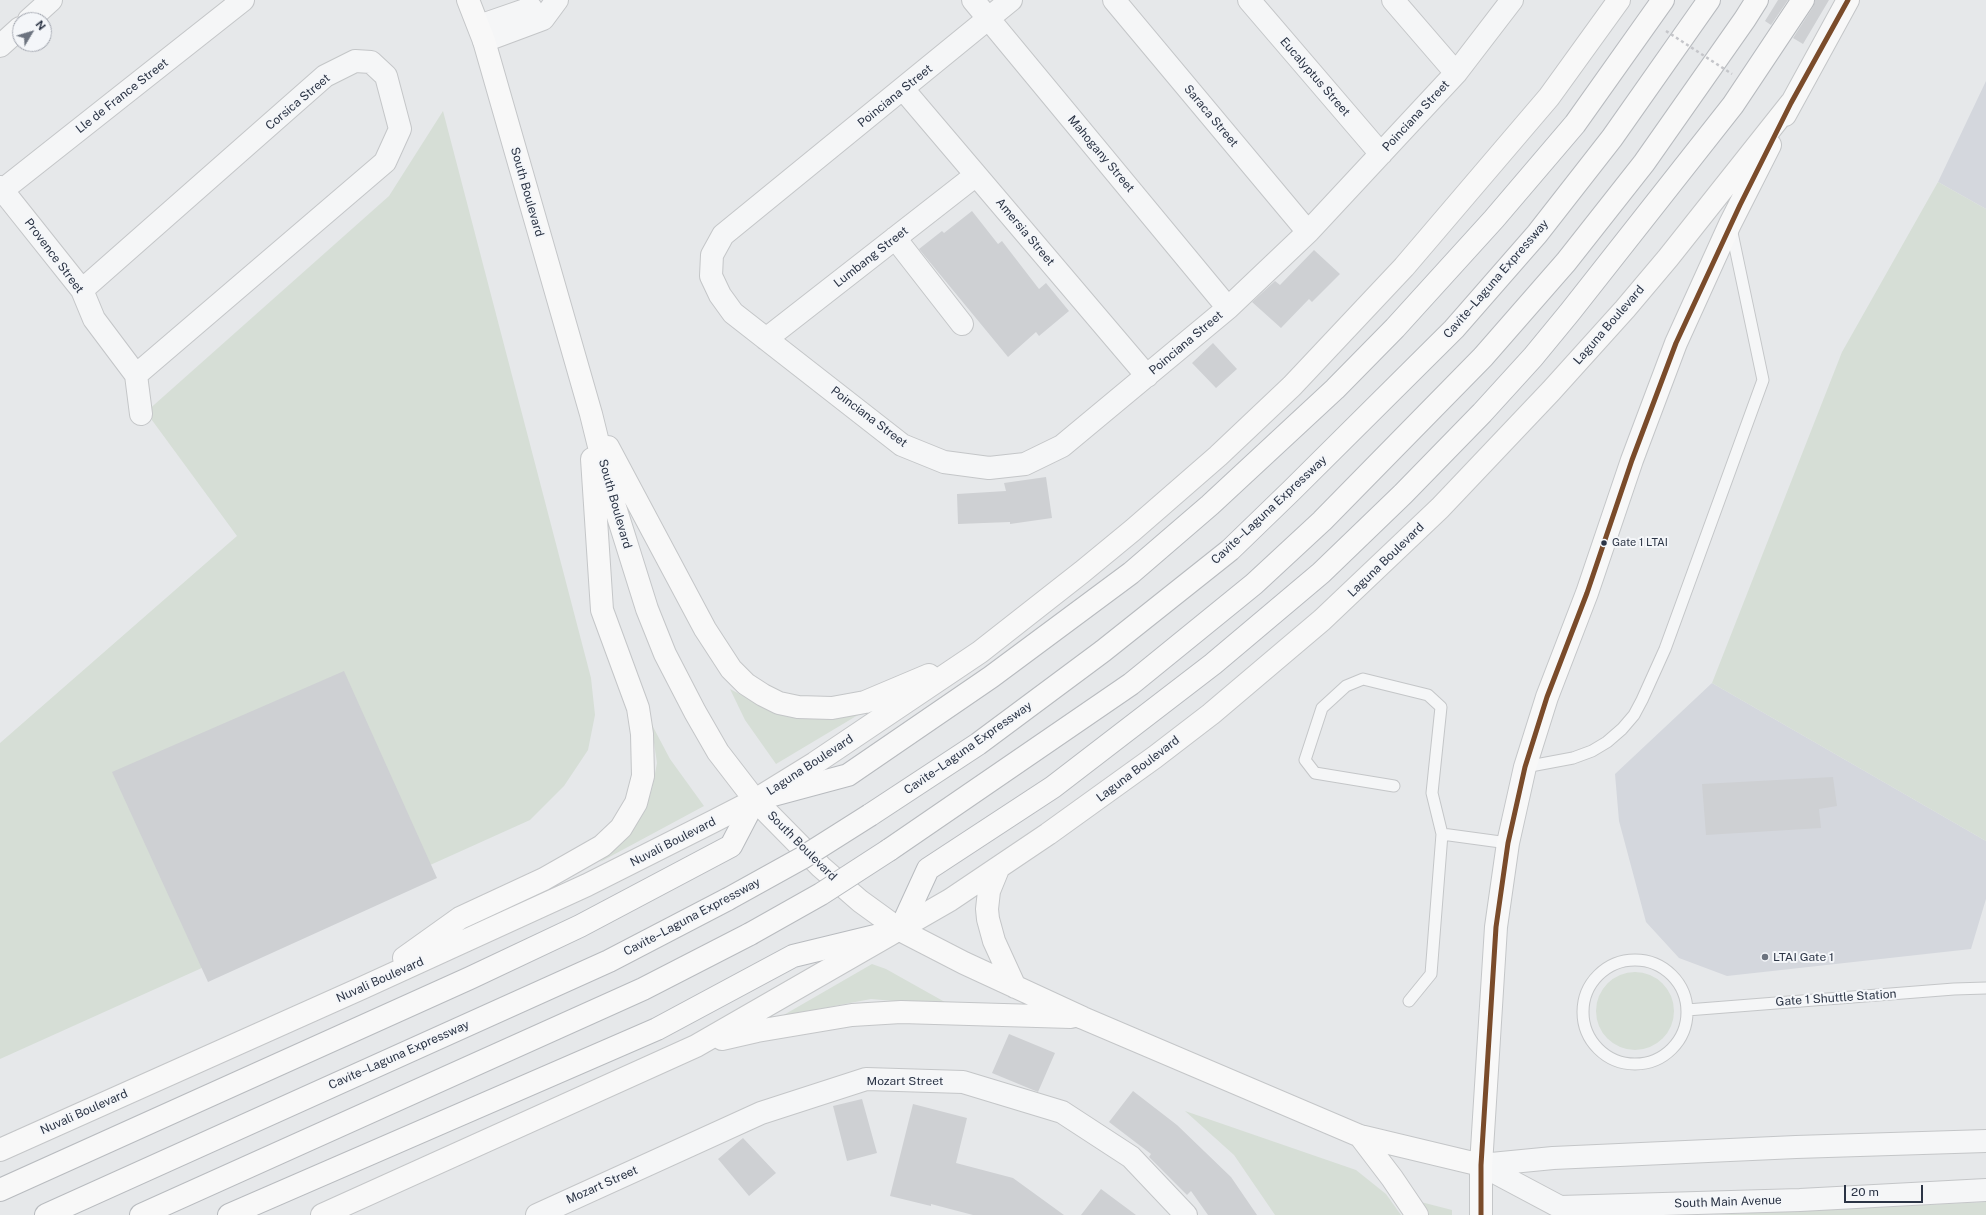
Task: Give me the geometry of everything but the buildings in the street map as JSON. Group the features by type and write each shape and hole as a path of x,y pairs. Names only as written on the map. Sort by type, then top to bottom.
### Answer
{"main road":[{"name":"South Boulevard","path":"468,0 481,34 590,414 610,491 639,586 656,631 681,686 726,763 755,800 821,868 860,901 900,930 964,963 1083,1018 1360,1136 1481,1165"},
{"name":"Laguna Boulevard","path":"755,800 882,719 980,652 1133,530 1218,456 1292,386 1404,267 1549,97 1619,0"},
{"path":"0,1190 470,978 580,926 731,846 755,800 848,775 1058,629 1131,573 1210,505 1335,389 1395,328 1494,219 1575,124 1663,0"},
{"name":"Cavite–Laguna Expressway","path":"46,1215 602,965 728,899 802,858 978,744 1103,651 1230,550 1454,329 1537,234 1612,138 1710,0"},
{"path":"141,1215 643,988 750,934 821,894 889,850 1131,684 1254,584 1322,521 1483,357 1566,262 1644,163 1757,0"},
{"path":"322,1215 696,1046 900,930 928,869 1053,787 1213,664 1321,573 1445,451 1533,357 1570,312 1733,105 1803,0"},
{"name":"Laguna Boulevard","path":"1482,1215 1481,1165 1496,927 1508,843 1525,766 1547,697 1587,593 1656,394 1695,299 1730,224 1792,103 1848,0"},
{"name":"Laguna Boulevard","path":"900,930 998,869 1094,802 1211,714 1322,620 1390,556 1494,452 1625,308 1682,241 1792,103"},
{"path":"590,414 688,599 719,652 746,684 763,695 779,702 798,707 816,709 849,706 884,695 980,652"},
{"path":"362,988 460,918 544,879 602,846 622,828 636,803 643,776 642,734 638,708 602,610 589,423 590,414"},
{"name":"Nuvali Boulevard","path":"0,1150 362,988 587,885 755,800"},
{"path":"998,869 989,892 986,909 994,941 1016,987"},
{"path":"230,1215 657,1029 793,956 900,930"},
{"path":"696,1046 757,1031 852,1015 901,1012 1083,1018"},
{"path":"1360,1136 1392,1178 1417,1215"}],"street":[{"path":"38,12 51,0"},
{"name":"Lle de France Street","path":"1,189 243,0"},
{"path":"481,34 557,0"},
{"name":"Mahogany Street","path":"973,0 1228,308"},
{"name":"Poinciana Street","path":"1011,0 723,235 712,255 711,276 720,295 733,312 902,445 944,462 989,468 1025,464 1062,446 1228,308 1308,232 1456,73 1512,0"},
{"name":"Saraca Street","path":"1114,0 1308,232"},
{"name":"Eucalyptus Street","path":"1249,0 1381,154"},
{"path":"1393,0 1456,73"},
{"path":"0,46 12,35"},
{"name":"Corsica Street","path":"82,290 325,76 355,61 371,62 386,76 400,129 385,162 136,375"},
{"name":"Amersia Street","path":"903,89 1147,376"},
{"name":"Lumbang Street","path":"766,339 976,175"},
{"name":"Provence Street","path":"1,189 82,290 94,319 136,375"},
{"path":"895,238 962,324"},
{"path":"136,375 140,414"},
{"name":"Mozart Street","path":"537,1215 761,1114 866,1079 963,1082 1062,1112 1131,1157 1186,1215"},
{"path":"1481,1165 1553,1158 1796,1147 1986,1141"},
{"name":"South Main Avenue","path":"1481,1165 1560,1207 1800,1200 1986,1190"}],"lane":[{"path":"1525,766 1573,758 1592,751 1607,742 1622,730 1634,715 1665,649 1764,380 1730,224"},
{"path":"1394,786 1315,773 1305,760 1322,708 1346,686 1364,679 1428,695 1441,707 1432,793 1442,834 1431,974 1409,1002"},
{"path":"1442,834 1508,843"},
{"path":"1632,960 1650,962 1666,971 1683,992 1687,1010 1683,1032 1670,1050 1655,1060 1637,1064 1619,1062 1602,1054 1590,1040 1586,1032 1582,1014 1585,996 1599,973 1615,964 1632,960"},
{"name":"Gate 1 Shuttle Station","path":"1687,1010 1954,989 1986,988"}],"path":[{"path":"1666,31 1732,74"}],"shaded area":[{"path":"1986,81 1986,209 1938,182"},
{"path":"443,111 591,678 595,715 588,750 564,786 530,820 0,1059 0,743 237,536 146,412 389,196"},
{"path":"1938,182 1986,209 1986,841 1712,683 1842,352"},
{"path":"1712,683 1986,841 1986,899 1971,949 1727,976 1679,958 1646,922 1619,821 1615,774"},
{"path":"730,689 768,709 788,717 811,718 858,715 776,764 745,720"},
{"path":"651,723 670,759 704,806 600,862 633,830 645,811 652,789 657,763"},
{"path":"872,964 886,969 952,1006 871,999 782,1016"},
{"path":"1635,972 1650,975 1663,983 1671,996 1674,1011 1671,1026 1663,1039 1650,1047 1635,1050 1620,1047 1607,1039 1599,1026 1596,1011 1599,996 1607,983 1620,975"},
{"path":"1185,1111 1356,1170 1386,1194 1401,1215 1275,1215 1234,1155"},
{"path":"1417,1201 1452,1210 1452,1215 1428,1215"},
{"path":"1986,1202 1986,1215 1710,1215"}],"transit line":[{"path":"1481,1215 1481,1165 1496,927 1508,843 1525,767 1547,697 1587,593 1632,460 1676,343 1740,205 1791,103 1848,0"}],"place":[{"name":"Gate 1 LTAI","path":"1604,543"},
{"name":"LTAI Gate 1","path":"1765,957"}]}
